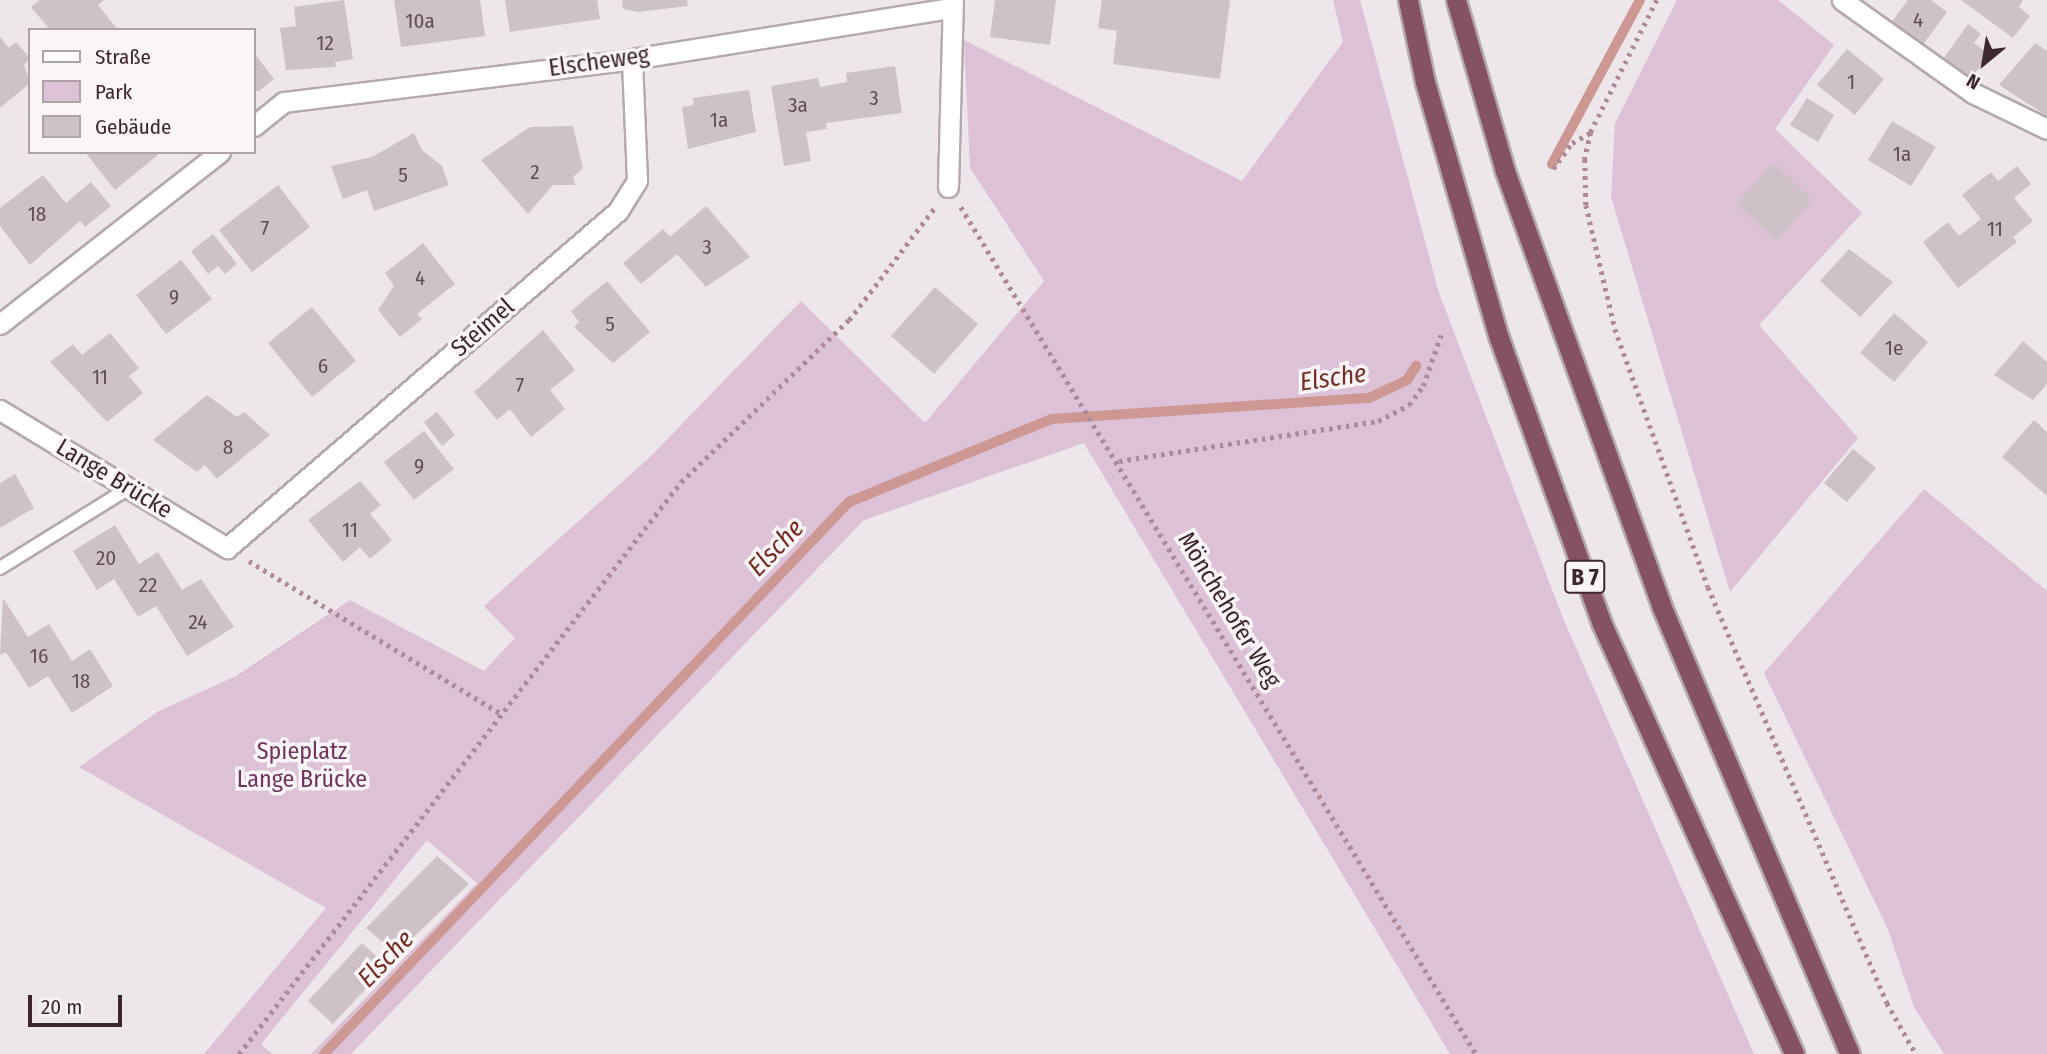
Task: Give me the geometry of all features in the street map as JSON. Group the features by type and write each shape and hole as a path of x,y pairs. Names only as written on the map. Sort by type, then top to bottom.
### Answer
{"highway":[{"name":"B 7","path":"1408,0 1425,82 1499,338 1602,624 1794,1054"},
{"name":"B 7","path":"1456,0 1504,171 1661,606 1850,1054"}],"street":[{"path":"1842,0 1973,93 2047,129"},
{"name":"Elscheweg","path":"256,124 284,102 632,59 952,4 948,187"},
{"name":"Steimel","path":"227,548 618,211 637,180 632,59"},
{"path":"0,324 217,154"},
{"name":"Lange Brücke","path":"0,410 227,548"}],"lane":[{"path":"0,568 129,488"}],"path":[{"path":"1657,0 1591,132 1586,205 1615,329 1648,433 1887,1003 1916,1054"},
{"path":"1553,169 1572,143 1591,132"},
{"path":"239,1054 681,482 849,320 948,187"},
{"name":"Mönchehofer Weg","path":"948,187 1119,461 1476,1054"},
{"path":"1119,461 1378,421 1409,405 1423,386 1441,335"},
{"path":"227,548 500,713"}],"green space":[{"name":"Spieplatz Lange Brücke","path":"1333,0 1360,0 1439,293 1563,618 1754,1054 1450,1054 1084,443 864,520 351,1054 311,1054 477,883 427,840 261,1044 272,1054 204,1054 326,908 79,767 159,711 236,676 350,600 484,671 515,638 484,606 651,456 801,301 925,423 1044,281 970,168 964,40 1242,181 1343,42"},
{"path":"1677,0 1778,0 1834,45 1775,129 1862,213 1759,325 1858,438 1730,592 1611,197 1615,123"},
{"path":"1924,489 2047,591 2047,1054 1944,1054 1914,1007 1887,927 1764,673"}],"building":[{"path":"40,0 104,0 98,5 116,28 48,28 31,7"},
{"path":"344,0 353,59 335,62 336,67 286,70 280,28 296,26 294,7"},
{"path":"394,0 480,0 485,36 401,47"},
{"path":"505,0 597,0 600,19 510,32"},
{"path":"622,0 687,0 688,6 638,12 623,9"},
{"path":"995,0 1056,0 1050,45 990,37"},
{"path":"1102,0 1230,0 1220,79 1113,64 1117,31 1098,28"},
{"path":"1908,0 1931,0 1947,12 1919,50 1888,27"},
{"path":"1961,0 2023,0 2019,7 2030,16 2013,38"},
{"path":"1968,24 1981,34 1974,43 1989,54 1969,82 1941,62"},
{"path":"0,37 9,48 16,42 28,56 24,65 28,85 0,108"},
{"path":"2035,43 2047,51 2047,116 1999,85"},
{"path":"1847,49 1884,79 1855,115 1817,85"},
{"path":"256,56 274,79 256,91"},
{"path":"895,66 902,113 826,123 827,129 806,132 811,161 784,166 771,86 818,78 820,87 847,82 846,73"},
{"path":"749,90 756,132 688,149 682,107 694,105 693,98"},
{"path":"1807,98 1834,115 1818,142 1790,125"},
{"path":"1892,121 1936,147 1911,186 1868,160"},
{"path":"573,126 583,168 573,177 575,185 553,185 528,214 481,160 530,127"},
{"path":"414,133 422,150 442,166 449,185 374,211 367,190 343,199 331,166 372,157"},
{"path":"87,154 158,155 115,190"},
{"path":"1773,163 1813,200 1776,241 1736,203"},
{"path":"2017,166 2031,184 2014,198 2033,221 2013,237 2017,242 1958,288 1923,242 1948,222 1959,236 1981,219 1962,195 1991,172 1998,181"},
{"path":"43,175 66,203 91,182 111,206 85,227 80,221 30,265 0,226 0,208"},
{"path":"278,185 310,227 252,272 219,230"},
{"path":"706,206 750,257 706,287 677,254 641,284 623,263 663,229 670,237"},
{"path":"213,234 237,264 225,274 218,266 208,274 191,251"},
{"path":"423,243 455,284 417,314 422,319 400,337 378,310 394,286 385,273"},
{"path":"1849,249 1893,282 1860,317 1820,281"},
{"path":"181,260 212,299 166,334 136,295"},
{"path":"607,281 650,332 613,363 574,327 579,322 571,311"},
{"path":"935,287 978,324 934,374 891,336"},
{"path":"312,307 356,361 312,397 268,343"},
{"path":"1894,313 1928,342 1894,382 1860,353"},
{"path":"543,330 575,370 550,390 565,409 531,437 510,409 497,420 474,392"},
{"path":"110,333 139,368 129,376 143,393 107,422 50,362 73,344 82,355"},
{"path":"2023,341 2047,362 2047,384 2033,400 1994,375"},
{"path":"207,395 237,417 244,412 270,435 217,479 205,465 197,472 153,440"},
{"path":"437,412 455,435 442,446 424,422"},
{"path":"2034,420 2047,432 2047,496 2002,457"},
{"path":"424,431 454,469 414,500 384,462"},
{"path":"1853,449 1876,468 1847,502 1824,483"},
{"path":"15,474 34,508 0,528 0,483"},
{"path":"360,481 381,505 370,514 392,540 370,559 360,547 343,562 308,520"},
{"path":"115,525 139,564 158,552 182,590 201,579 234,627 187,656 156,606 138,617 114,579 97,590 73,551"},
{"path":"3,598 28,637 49,624 72,661 90,649 113,686 72,713 48,676 29,688 6,652 0,655"},
{"path":"437,856 469,884 396,954 366,928"},
{"path":"362,943 387,966 333,1024 308,1001"}],"waterway":[{"name":"Elsche","path":"1552,164 1640,0"},
{"name":"Elsche","path":"324,1054 849,502 1051,419 1369,398 1407,380 1416,366"}]}
